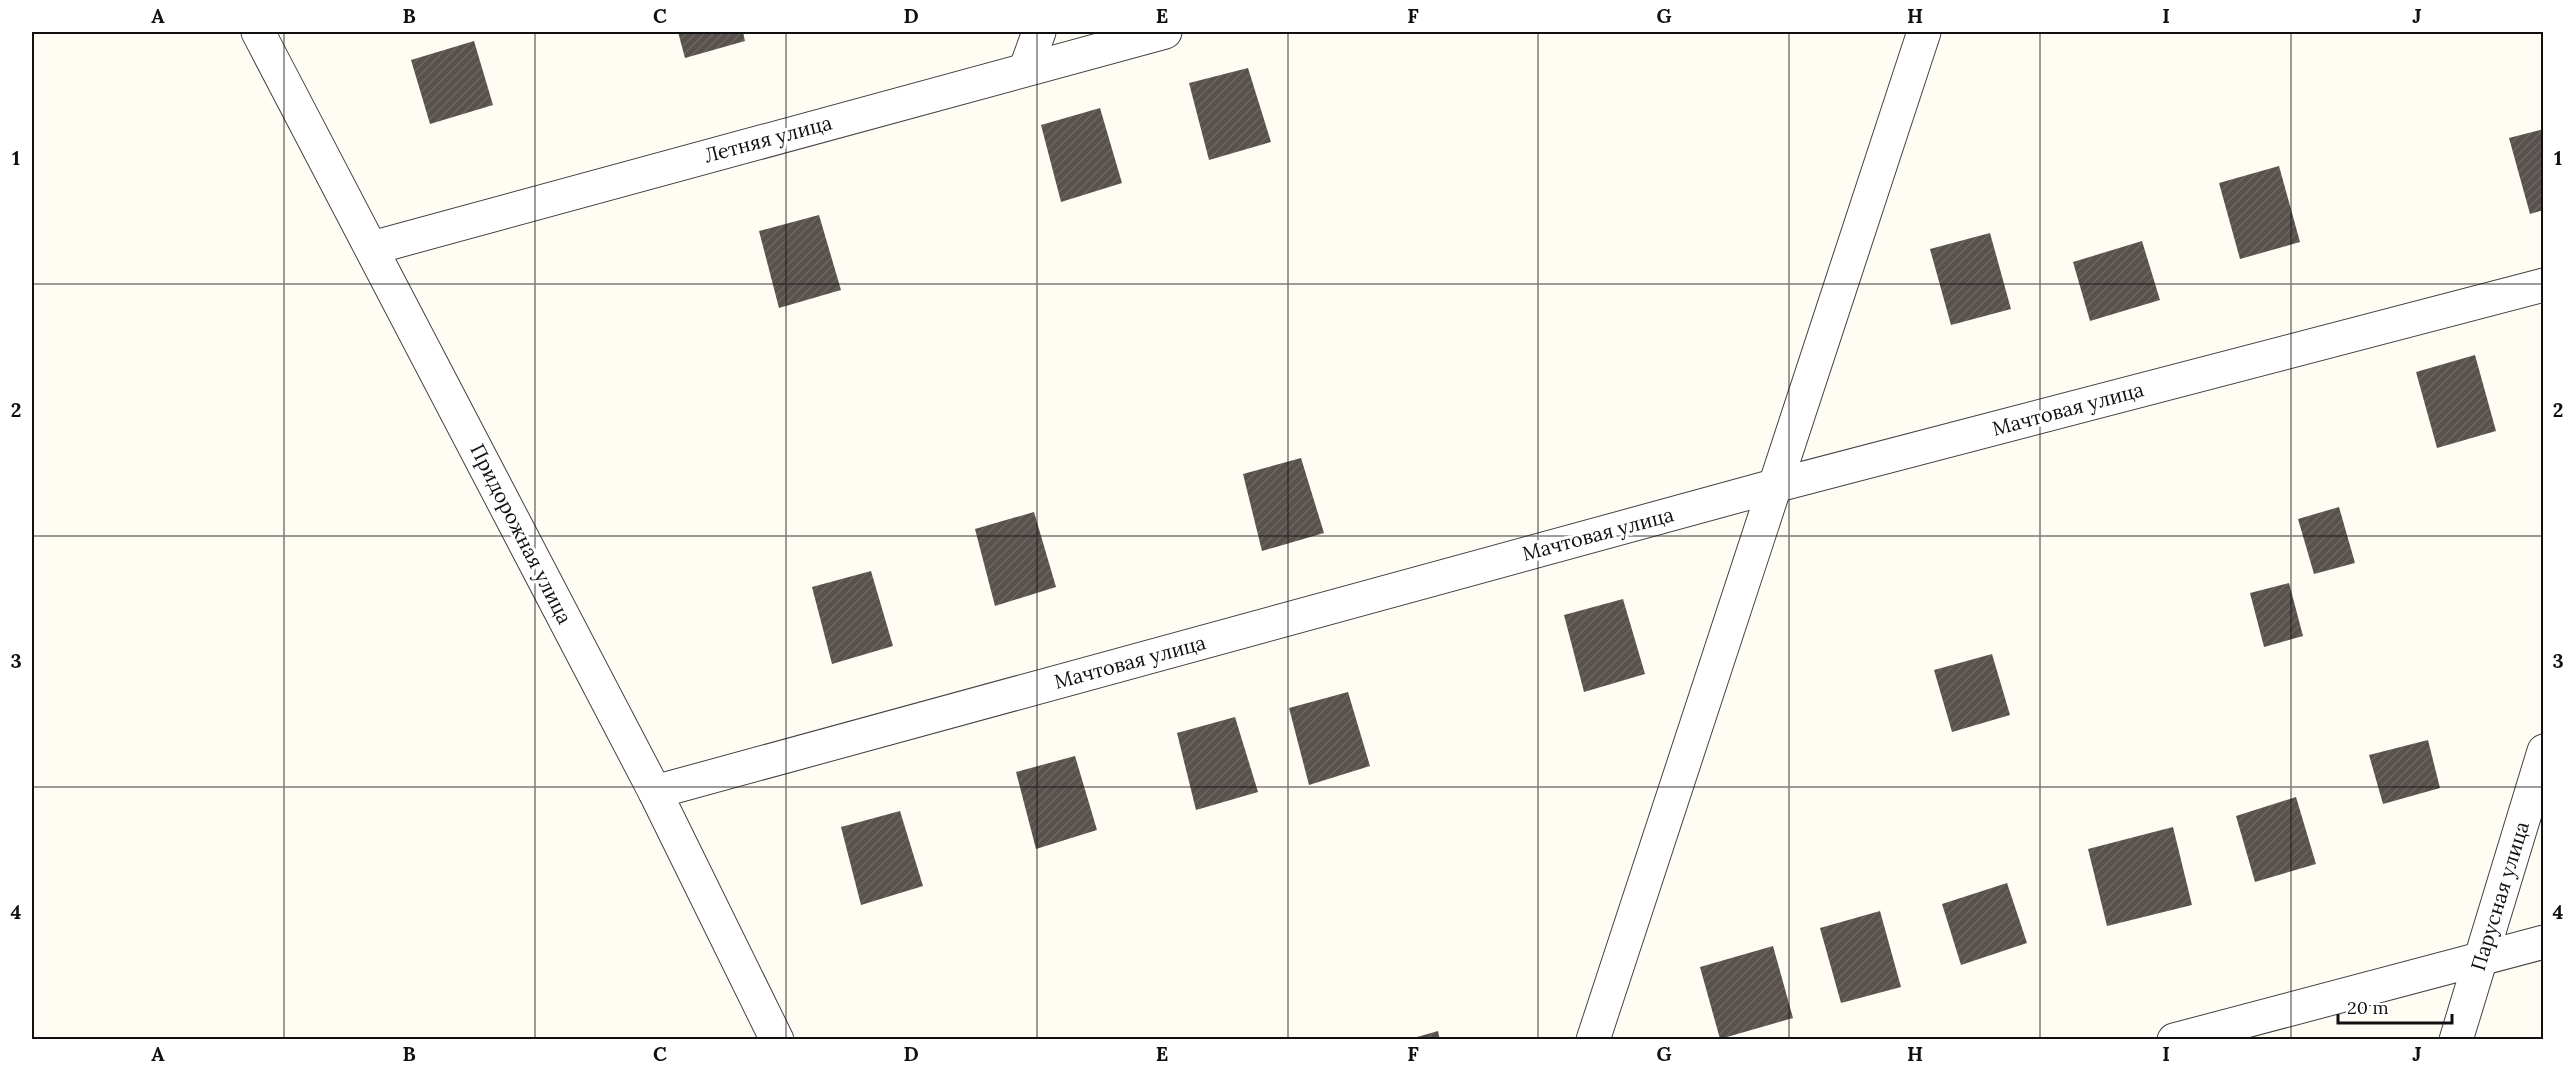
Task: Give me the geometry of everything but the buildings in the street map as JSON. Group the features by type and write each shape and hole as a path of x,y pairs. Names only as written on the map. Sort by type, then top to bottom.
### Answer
{"street":[{"name":"Придорожная улица","path":"258,32 656,792 777,1040"},
{"path":"1026,68 1039,32"},
{"name":"Летняя улица","path":"372,248 1164,32"},
{"path":"1593,1040 1924,32"},
{"name":"Мачтовая улица","path":"656,792 1774,486 2544,285"},
{"name":"Парусная улица","path":"2456,1040 2544,751"},
{"path":"2174,1040 2544,942"}]}
